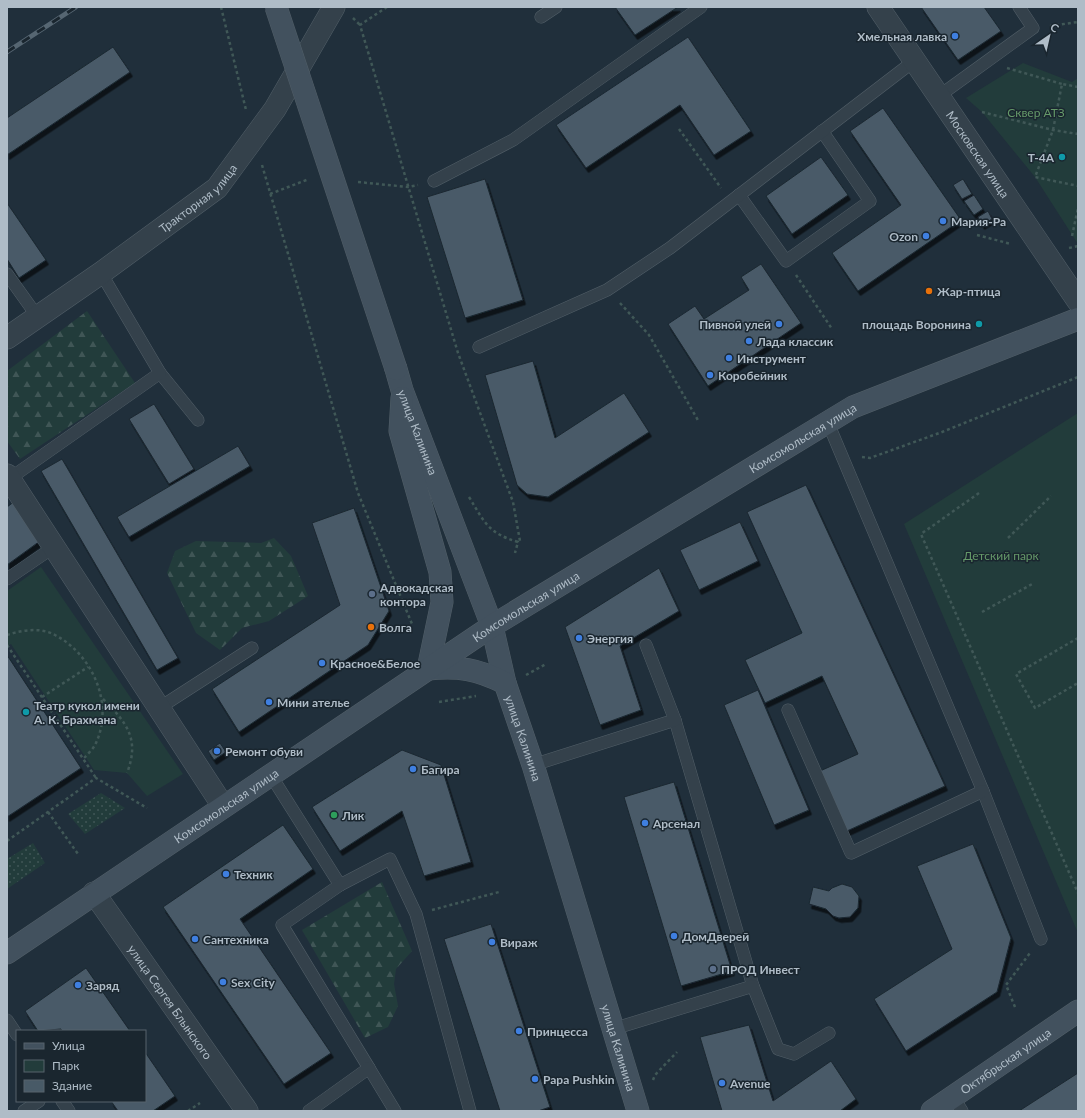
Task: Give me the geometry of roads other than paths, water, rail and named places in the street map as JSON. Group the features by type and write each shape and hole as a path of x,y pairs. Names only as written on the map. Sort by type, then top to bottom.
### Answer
{"main road":[{"name":"улица Калинина","path":"276,7 402,390 513,680 533,765 636,1110"},
{"name":"Комсомольская улица","path":"7,953 270,774 492,626 853,408 1078,319"},
{"path":"402,390 400,431 440,572 442,602 428,669 454,667 469,669 513,680"},
{"name":"Октябрьская улица","path":"932,1111 957,1104 1078,1011"}],"street":[{"name":"Тракторная улица","path":"7,338 101,273 217,188 275,109 334,7"},
{"name":"Московская улица","path":"878,7 1078,301"},
{"path":"8,477 223,806"},
{"name":"улица Сергея Блынского","path":"94,893 247,1111"}],"lane":[{"path":"541,17 556,7"},
{"path":"434,181 513,140 701,7"},
{"path":"939,96 1033,28 1019,7"},
{"path":"479,347 607,290 670,248 914,61"},
{"path":"735,198 786,261 870,201 822,131"},
{"path":"101,273 160,373 198,420"},
{"path":"7,274 37,316"},
{"path":"8,477 160,373"},
{"path":"828,423 983,791 1041,939"},
{"path":"7,580 54,547"},
{"path":"646,645 675,720 753,986 778,1049 794,1054 829,1033"},
{"path":"159,708 252,648"},
{"path":"788,710 851,853 983,791"},
{"path":"533,765 675,720"},
{"path":"270,774 340,885"},
{"path":"395,1111 282,925 340,885 390,859 416,914 470,1111"},
{"path":"613,1029 753,986"},
{"path":"7,1020 16,1033"},
{"path":"309,1111 369,1068"},
{"path":"24,1111 38,1102"},
{"path":"63,1102 69,1111"}],"railway":[{"path":"7,52 76,7"}],"place":[{"name":"Хмельная лавка","path":"955,36"},
{"name":"Т-4А","path":"1062,157"},
{"name":"Мария-Ра","path":"943,221"},
{"name":"Ozon","path":"926,236"},
{"name":"Жар-птица","path":"929,291"},
{"name":"Пивной улей","path":"779,324"},
{"name":"площадь Воронина","path":"979,324"},
{"name":"Лада классик","path":"749,341"},
{"name":"Инструмент","path":"729,358"},
{"name":"Коробейник","path":"710,375"},
{"name":"Адвокадская контора","path":"372,594"},
{"name":"Волга","path":"371,627"},
{"name":"Энергия","path":"579,638"},
{"name":"Красное&Белое","path":"322,663"},
{"name":"Мини ателье","path":"269,702"},
{"name":"Театр кукол имени А. К. Брахмана","path":"26,712"},
{"name":"Ремонт обуви","path":"217,751"},
{"name":"Багира","path":"413,769"},
{"name":"Лик","path":"334,815"},
{"name":"Арсенал","path":"645,823"},
{"name":"Техник","path":"226,874"},
{"name":"ДомДверей","path":"674,936"},
{"name":"Сантехника","path":"195,939"},
{"name":"Вираж","path":"492,942"},
{"name":"ПРОД Инвест","path":"713,969"},
{"name":"Sex City","path":"223,982"},
{"name":"Заряд","path":"78,985"},
{"name":"Принцесса","path":"519,1031"},
{"name":"Papa Pushkin","path":"535,1079"},
{"name":"Avenue","path":"722,1083"}],"park label":[{"name":"Сквер АТЗ","path":"1036,112"},
{"name":"Детский парк","path":"1001,555"}]}
